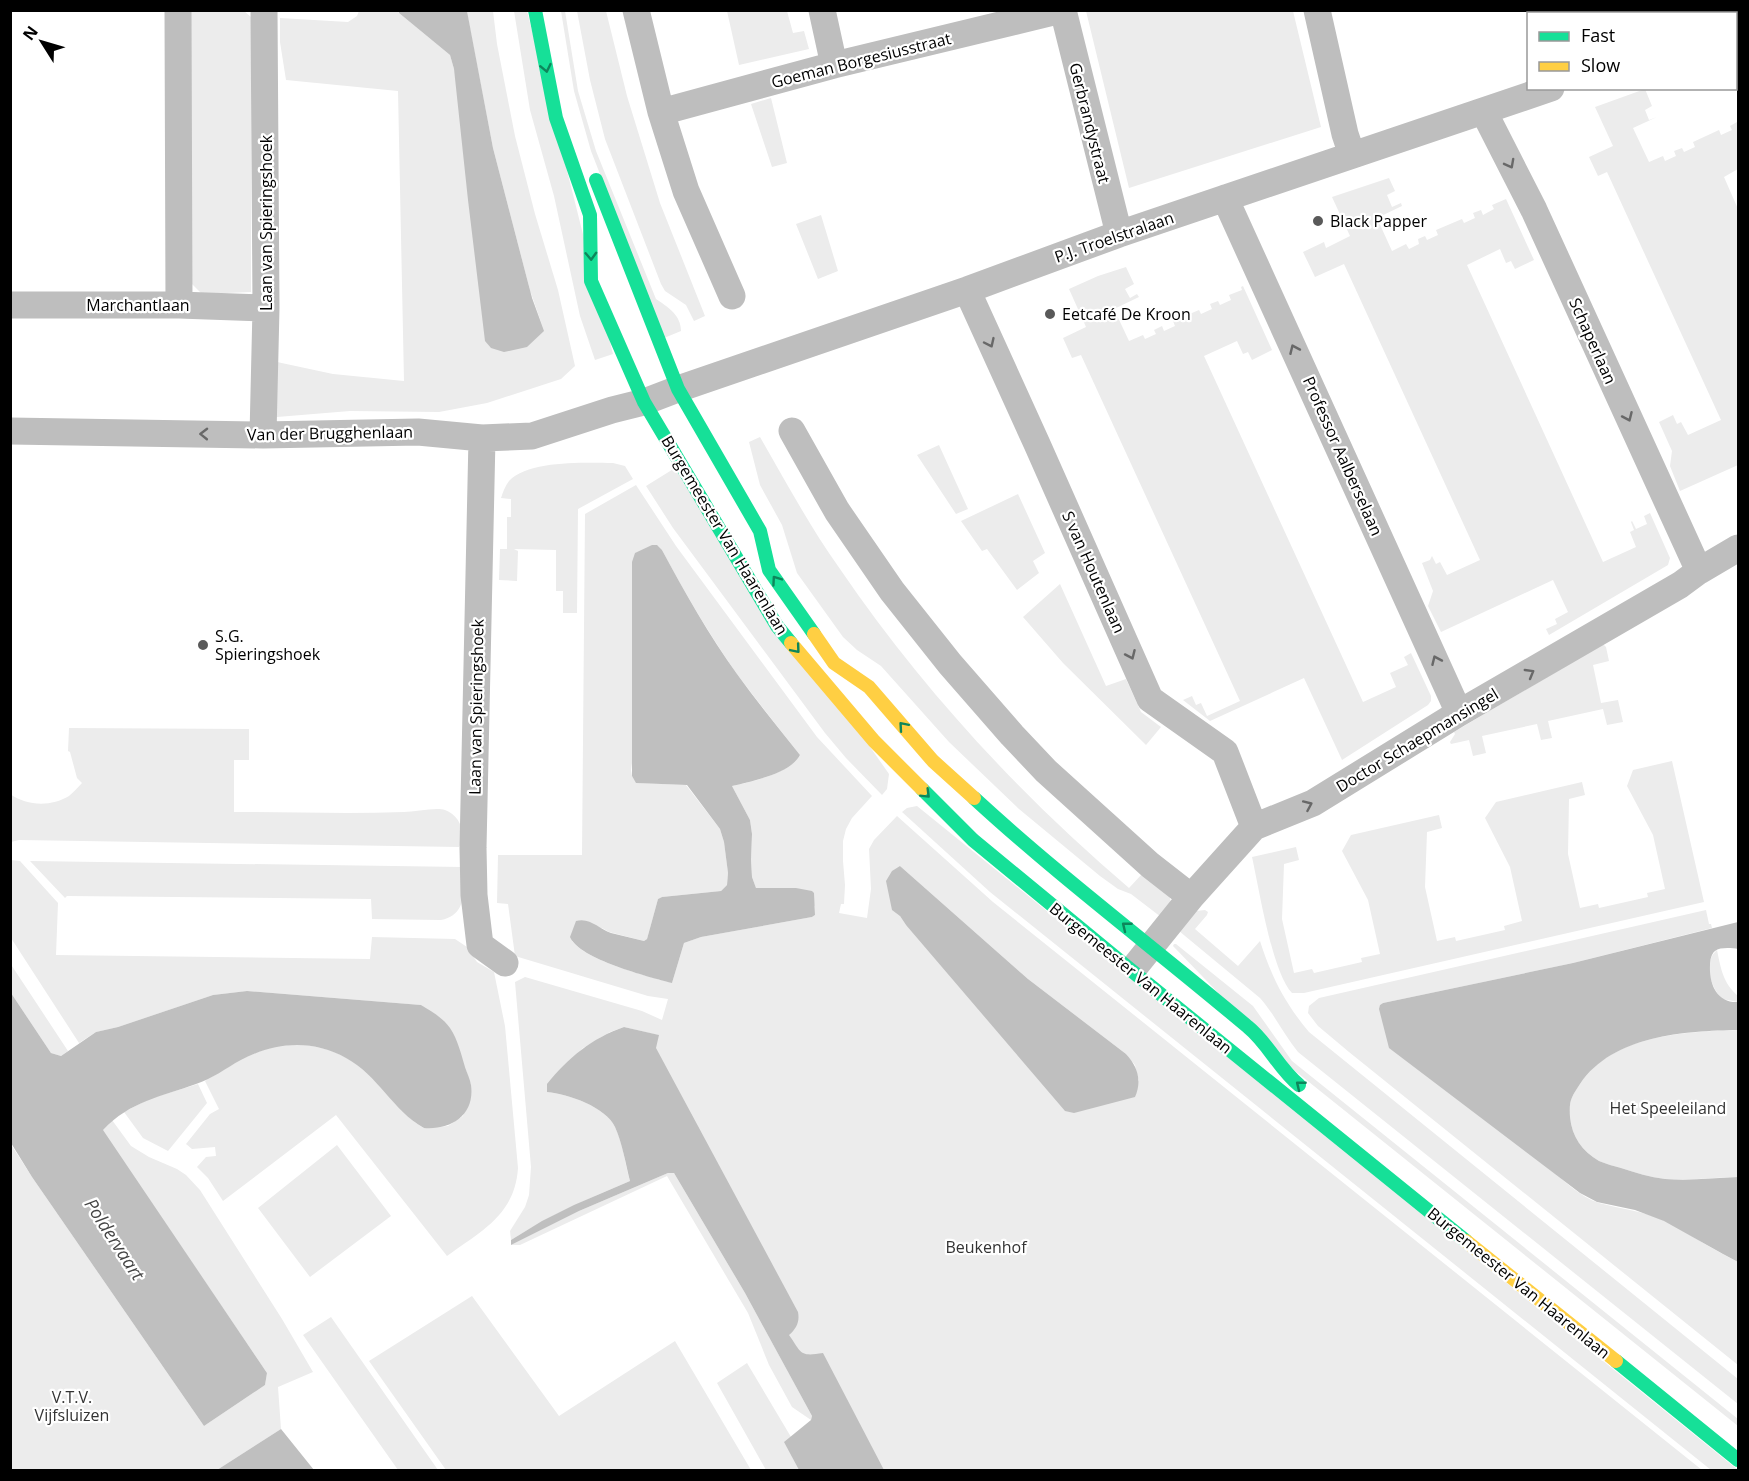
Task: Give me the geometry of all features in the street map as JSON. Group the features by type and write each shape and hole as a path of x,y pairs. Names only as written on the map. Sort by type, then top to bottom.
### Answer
{"main road":[{"name":"Burgemeester Van Haarenlaan","path":"535,10 556,118 590,215 591,281 644,402 777,626 874,741 973,840 1131,971 1738,1460"},
{"name":"Burgemeester Van Haarenlaan","path":"593,172 678,388 760,531 769,570 834,663 869,687 933,761 1015,836 1251,1029 1289,1077 1307,1091"}],"street":[{"path":"178,10 179,305"},
{"name":"Laan van Spieringshoek","path":"263,435 266,308 264,10"},
{"path":"636,10 661,112 686,191 732,296"},
{"path":"822,10 834,64"},
{"name":"Goeman Borgesiusstraat","path":"661,112 834,64 1062,10"},
{"name":"Gerbrandystraat","path":"1062,10 1119,234"},
{"path":"1317,10 1345,134 1352,155"},
{"name":"P.J. Troelstralaan","path":"678,388 967,290 1119,234 1545,90"},
{"name":"Schaperlaan","path":"1484,112 1534,210 1699,571"},
{"name":"Professor Aalberselaan","path":"1225,198 1460,713"},
{"name":"S van Houtenlaan","path":"967,290 1150,699 1225,752 1254,827"},
{"name":"Marchantlaan","path":"10,304 266,308"},
{"path":"644,402 678,388"},
{"name":"Van der Brugghenlaan","path":"10,431 263,435 418,432 482,438 532,436 644,402"},
{"path":"792,431 837,511 891,591 950,664 1046,771 1150,865 1191,897"},
{"name":"Laan van Spieringshoek","path":"482,438 474,895 480,945 505,963"},
{"name":"Doctor Schaepmansingel","path":"1131,971 1191,897 1254,827 1313,803 1460,713 1680,585 1738,548"}],"green space":[{"path":"191,11 244,11 251,17 251,292 202,294 191,283"},
{"path":"359,11 399,11 450,55 530,290 493,148 467,11 493,11 515,136 558,290 575,366 561,379 487,403 439,412 350,411 277,417 277,362 333,374 404,381 398,91 286,80 280,42 280,18 348,22 357,16"},
{"path":"514,11 527,11 613,354 595,360 580,316 554,196 530,110"},
{"path":"561,11 565,11 578,91 596,151 656,299 673,312 679,320 681,331 664,338 591,151 574,91"},
{"path":"577,11 606,11 627,96 660,203 705,316 694,321 686,305 665,291 661,284 605,139 590,80"},
{"path":"727,11 787,11 793,33 804,31 809,49 739,65"},
{"path":"1086,11 1293,11 1321,127 1129,188"},
{"path":"1645,90 1652,106 1645,110 1649,120 1657,117 1633,128 1649,162 1663,156 1665,161 1676,156 1674,151 1682,148 1684,152 1695,147 1693,142 1719,130 1721,135 1732,130 1730,126 1737,122 1738,124 1738,169 1724,177 1738,209 1738,465 1680,491 1670,466 1672,451 1659,422 1673,415 1677,424 1681,422 1688,435 1721,420 1607,172 1598,176 1589,157 1613,146 1595,107"},
{"path":"771,98 787,163 772,167 751,104"},
{"path":"1389,178 1395,191 1387,195 1392,207 1401,203 1402,206 1377,218 1392,251 1406,244 1409,249 1419,244 1418,239 1425,236 1427,240 1438,235 1436,230 1462,219 1464,223 1475,218 1473,213 1481,210 1483,215 1494,209 1492,205 1506,199 1534,260 1515,269 1511,261 1506,263 1500,249 1467,265 1603,562 1636,547 1630,532 1634,530 1631,522 1636,529 1647,524 1644,516 1650,513 1670,558 1668,565 1549,635 1546,629 1557,624 1555,619 1568,612 1553,580 1441,632 1428,606 1433,591 1422,563 1430,560 1432,556 1436,564 1440,562 1447,575 1480,560 1344,264 1315,277 1303,252 1324,242 1326,248 1350,236 1332,197"},
{"path":"821,215 838,271 818,279 796,224"},
{"path":"1126,267 1134,284 1125,289 1130,298 1137,294 1139,297 1114,309 1129,341 1143,335 1145,339 1156,334 1154,330 1162,326 1164,331 1175,326 1173,321 1199,310 1201,314 1212,309 1210,304 1218,301 1220,305 1231,300 1229,295 1242,290 1243,286 1272,350 1252,360 1248,352 1243,354 1237,341 1204,356 1363,702 1396,687 1390,673 1408,665 1404,657 1411,653 1431,696 1428,705 1342,760 1304,678 1210,721 1183,700 1192,696 1196,705 1201,703 1207,716 1240,701 1081,355 1072,358 1063,338 1086,327 1069,289"},
{"path":"760,437 829,553 871,613 938,698 1049,815 1129,888 1142,874 1169,895 1171,902 1161,917 1131,894 1118,889 1100,876 1019,809 949,742 881,666 857,650 843,637 797,573 782,525 760,485 749,442"},
{"path":"939,445 968,509 956,514 917,455"},
{"path":"613,463 625,466 633,479 578,509 577,613 563,613 563,591 556,591 556,550 514,549 518,551 517,581 499,580 500,549 507,549 507,517 511,517 511,499 501,498 509,481 518,474 543,466"},
{"path":"675,468 889,774 887,789 882,795 825,733 673,528 646,486"},
{"name":"Beukenhof","path":"636,485 676,546 817,737 872,796 852,818 846,829 843,841 844,904 841,904 839,913 867,918 871,889 869,849 874,840 897,816 993,902 1702,1470 852,1470 649,1079 658,1035 624,1027 610,1032 583,1048 547,1092 586,1103 604,1113 615,1127 620,1140 630,1181 569,1208 511,1240 510,1231 525,1207 529,1195 531,1167 515,982 525,977 642,1011 662,1020 668,999 648,996 515,956 508,904 497,903 498,855 582,855 585,514","holes":["662,550 727,659 800,755 780,772 732,786 750,820 752,877 756,888 815,906 815,915 812,917 701,937 684,943 672,983 604,961 590,955 572,941 602,928 644,941 647,939 658,899 721,891 727,885 728,873 720,829 686,785 637,783 632,776","900,866 1028,979 1126,1054 1135,1065 1139,1081 906,925 900,916"]},
{"path":"1018,494 1045,553 1033,561 1039,573 1017,590 987,549 982,551 961,521"},
{"path":"1060,584 1106,686 1126,679 1141,712 1161,727 1146,745 1063,663 1023,617"},
{"path":"1603,644 1606,647 1609,661 1593,665 1601,703 1618,700 1623,722 1607,725 1603,709 1548,721 1552,738 1541,740 1537,724 1482,736 1486,753 1473,756 1469,740 1451,744 1454,732"},
{"path":"69,728 249,729 249,760 234,760 234,812 383,813 441,809 450,812 458,820 462,831 461,842 459,847 19,840 11,842 10,794 31,803 55,802 69,796 82,783 77,778 68,751"},
{"path":"1672,761 1704,902 1304,993 1292,993 1285,982 1272,949 1252,857 1296,847 1299,860 1284,864 1282,919 1294,973 1312,969 1314,973 1362,962 1361,958 1380,954 1368,900 1342,851 1351,835 1439,815 1442,828 1427,832 1425,887 1437,941 1455,937 1456,941 1505,930 1504,926 1522,921 1510,867 1485,818 1496,802 1582,782 1585,795 1569,799 1568,854 1580,908 1598,904 1599,908 1648,897 1647,893 1665,889 1653,835 1627,786 1633,770"},
{"path":"917,806 1738,1470 1711,1470 990,892 902,812 907,808"},
{"path":"10,860 20,861 58,903 56,955 370,959 372,937 455,939 467,947 477,962 494,972 505,1026 518,1168 510,1198 503,1210 484,1230 447,1256 336,1115 223,1201 208,1178 197,1167 206,1157 216,1156 215,1147 192,1149 186,1144 210,1114 219,1109 205,1081 237,1062 272,1047 286,1045 316,1047 331,1051 357,1064 401,1110 424,1128 448,1126 463,1116 471,1085 465,1067 421,1005 247,991 213,995 118,1027 96,1032 79,1043 11,938"},
{"path":"30,861 463,867 463,892 460,907 450,917 441,920 372,919 371,899 67,896 65,898"},
{"path":"1706,910 1712,928 1573,963 1380,1005 1549,1169 1579,1193 1599,1203 1641,1212 1665,1221 1738,1262 1738,1365 1349,1052 1318,1026 1308,1013 1309,1006 1319,998"},
{"path":"1196,911 1208,912 1207,915 1195,929 1238,966 1260,941 1280,989 1309,1032 1738,1379 1738,1404 1298,1052 1260,998 1179,931"},
{"path":"1174,944 1253,1006 1292,1061 1738,1419 1738,1426 1289,1066 1173,946"},
{"path":"1717,950 1723,975 1738,996 1738,1002 1722,999 1714,988 1709,968 1712,955"},
{"path":"10,963 68,1051 61,1056 51,1053 11,993"},
{"name":"Het Speeleiland","path":"1738,1030 1738,1177 1684,1180 1654,1177 1599,1161 1579,1143 1571,1124 1570,1103 1580,1084 1594,1067 1631,1045 1652,1039 1696,1032"},
{"path":"198,1084 207,1103 168,1151 143,1138 124,1112 149,1099"},
{"name":"V.T.V. Vijfsluizen","path":"112,1120 131,1146 177,1169 200,1190 313,1372 278,1387 281,1429 217,1470 11,1470 10,1143 204,1426 265,1385 267,1373 102,1130"},
{"path":"337,1145 391,1216 310,1277 258,1208"},
{"path":"668,1173 674,1173 745,1293 812,1416 811,1420 792,1407 769,1365 748,1313 667,1176 520,1245 511,1245 579,1211"},
{"path":"472,1296 559,1416 675,1341 751,1470 446,1470 369,1361"},
{"path":"331,1317 438,1470 398,1470 303,1335"},
{"path":"747,1363 791,1437 785,1442 799,1470 766,1470 717,1383"}],"water":[{"path":"399,11 467,11 493,148 532,298 544,331 527,347 504,352 491,348 485,341 454,69 450,55"},
{"path":"657,545 662,550 698,614 727,659 752,695 800,755 795,762 779,772 732,786 750,820 752,877 756,888 796,888 814,893 815,915 812,917 701,937 684,943 672,983 600,960 586,953 570,937 576,921 581,920 611,933 644,941 647,939 658,899 721,891 727,885 728,873 720,829 687,785 636,783 632,776 632,562 635,553"},
{"path":"900,866 1028,979 1126,1054 1138,1074 1135,1097 1074,1113 1065,1111 900,916 892,910 886,881 892,871"},
{"path":"1738,922 1738,949 1726,948 1714,952 1710,972 1713,985 1720,996 1738,1002 1738,1030 1696,1032 1652,1039 1611,1055 1594,1068 1580,1084 1571,1099 1570,1111 1571,1124 1579,1143 1588,1153 1602,1162 1643,1175 1665,1179 1738,1177 1738,1262 1664,1221 1635,1210 1597,1202 1580,1193 1389,1048 1379,1009 1383,1003 1573,963"},
{"name":"Poldervaart","path":"247,991 421,1005 447,1024 453,1033 470,1080 471,1096 469,1105 460,1118 444,1126 424,1128 403,1112 357,1065 346,1058 320,1048 280,1046 241,1060 202,1082 135,1106 113,1120 103,1130 267,1373 265,1385 204,1426 32,1177 11,1143 11,993 51,1053 61,1056 96,1032 118,1027 213,995"},
{"path":"624,1027 659,1035 656,1048 798,1312 797,1325 789,1335 799,1350 805,1354 823,1353 884,1470 799,1470 784,1442 811,1420 812,1416 745,1293 674,1173 668,1173 579,1211 511,1245 511,1240 542,1221 630,1181 620,1140 615,1127 604,1113 586,1103 547,1092 547,1084 572,1057 601,1037"},
{"path":"281,1429 314,1470 217,1470"}],"traffic: fast":[{"path":"535,10 556,118 590,215 591,281 644,402 777,626 791,643"},
{"path":"596,180 678,389 760,531 769,570 814,634"},
{"path":"922,789 973,840 1466,1241"},
{"path":"974,798 1075,886 1255,1033 1299,1085"},
{"path":"1616,1361 1738,1460"}],"traffic: slow":[{"path":"814,634 834,663 869,687 933,761 974,798"},
{"path":"791,643 874,741 922,789"},
{"path":"1466,1241 1616,1361"}],"place":[{"name":"Black Papper","path":"1318,221"},
{"name":"Eetcafé De Kroon","path":"1050,314"},
{"name":"S.G. Spieringshoek","path":"203,645"}]}
